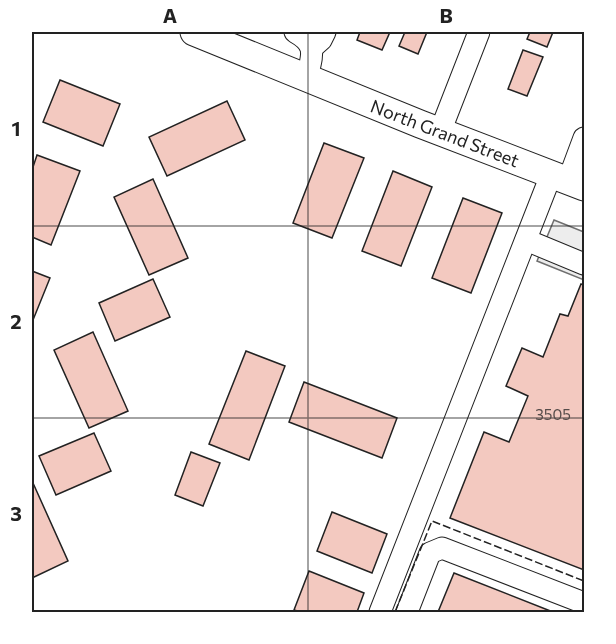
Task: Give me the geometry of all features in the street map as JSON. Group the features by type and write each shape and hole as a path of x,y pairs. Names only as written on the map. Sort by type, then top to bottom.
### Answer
{"main road":[{"name":"North Grand Street","path":"194,32 440,132 568,181"}],"street":[{"path":"295,32 305,38 312,48 307,78"},
{"path":"312,48 321,40 325,32"},
{"path":"440,132 480,32"},
{"path":"380,612 526,240 568,181 585,138"},
{"path":"526,240 585,264"},
{"path":"407,612 430,553 442,548 585,603"}],"shaded area":[{"path":"554,220 584,232 584,280 537,261"}],"building":[{"path":"360,32 390,32 382,50 357,40"},
{"path":"405,32 427,32 418,54 399,46"},
{"path":"530,32 553,32 547,47 527,39"},
{"path":"523,50 543,57 527,96 508,89"},
{"path":"60,80 120,104 103,146 43,122"},
{"path":"227,101 245,140 167,176 149,137"},
{"path":"324,143 364,158 332,238 293,223"},
{"path":"37,155 80,171 51,245 32,237 32,170"},
{"path":"393,171 432,187 401,266 362,251"},
{"path":"153,179 188,258 149,275 114,197"},
{"path":"463,198 502,213 471,293 432,278"},
{"path":"32,271 50,278 33,320 32,319"},
{"path":"153,279 170,317 115,341 99,303"},
{"path":"581,284 584,285 584,570 450,518 484,432 509,442 528,396 506,386 522,348 543,357 560,314 568,316"},
{"path":"93,332 128,411 89,428 54,350"},
{"path":"246,351 285,366 249,460 209,444"},
{"path":"304,382 397,418 382,458 289,422"},
{"path":"94,433 111,471 56,495 39,456"},
{"path":"191,452 220,463 203,506 175,495"},
{"path":"32,484 68,561 32,578"},
{"path":"332,512 387,534 372,573 317,551"},
{"path":"309,571 364,593 357,612 294,610"},
{"path":"454,573 553,612 438,612"}],"fence":[{"path":"395,612 432,521 584,581"}]}
